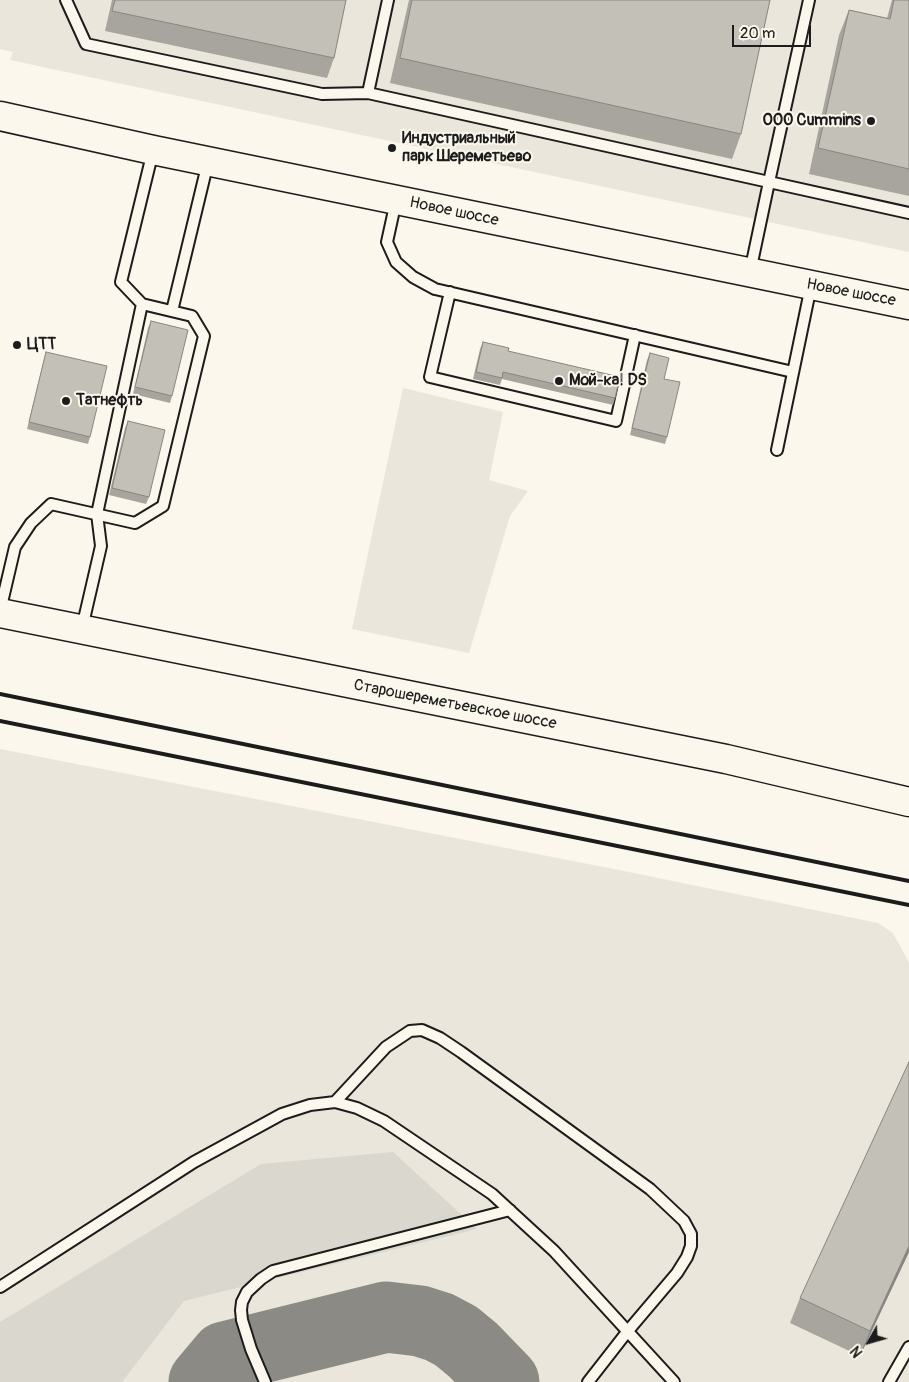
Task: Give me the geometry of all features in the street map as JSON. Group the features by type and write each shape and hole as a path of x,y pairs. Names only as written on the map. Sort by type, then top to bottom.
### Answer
{"main road":[{"name":"Новое шоссе","path":"0,116 153,150 909,305"},
{"name":"Старошереметьевское шоссе","path":"0,612 726,759 909,802"}],"lane":[{"path":"66,0 86,44 322,94 368,93 909,213"},
{"path":"368,93 388,0"},
{"path":"750,273 809,0"},
{"path":"0,612 14,547 31,523 51,504 134,523 163,506 204,336 192,316 142,304 122,282 153,150"},
{"path":"172,312 208,161"},
{"path":"396,200 387,242 396,262 413,277 435,289 793,372"},
{"path":"777,450 811,285"},
{"path":"450,292 430,378 616,421 635,335"},
{"path":"82,630 100,546 97,514 142,304"},
{"path":"335,1102 386,1047 410,1031 422,1030 440,1038 461,1052 650,1189 684,1221 691,1234 691,1246 687,1257 677,1273 588,1382"},
{"path":"0,1287 203,1157 282,1114 310,1105 335,1102 358,1108 384,1121 492,1194 554,1251 674,1382"},
{"path":"265,1382 242,1320 241,1310 242,1302 247,1292 261,1278 273,1271 510,1210"},
{"path":"890,1382 909,1347"}],"shaded area":[{"name":"Индустриальный парк Шереметьево","path":"0,0 909,0 909,252 10,60 13,52 0,49"},
{"path":"403,388 503,412 489,480 528,491 510,516 469,653 352,629"},
{"path":"0,749 619,870 878,923 893,933 909,963 909,1382 0,1382"},
{"path":"393,1152 477,1229 184,1301 122,1382 0,1382 0,1322 261,1164"}],"building":[{"path":"115,0 346,0 334,58 112,11"},
{"path":"412,0 770,0 741,134 400,58"},
{"path":"894,0 909,0 909,169 818,148 849,10 890,19"},
{"path":"151,321 188,330 172,396 135,387"},
{"path":"483,342 509,348 508,351 620,377 615,398 503,372 502,378 476,372"},
{"name":"Татнефть","path":"46,352 107,366 90,437 29,422"},
{"path":"650,353 669,358 664,379 680,382 667,437 632,428"},
{"path":"128,421 165,430 149,497 112,488"},
{"path":"909,1062 909,1246 870,1331 800,1298"}],"taxiway":[{"path":"204,1382 225,1357 386,1317 420,1321 439,1327 456,1336 473,1350 504,1382"}],"railway":[{"path":"0,694 909,881"},
{"path":"0,721 909,905"}],"place":[{"name":"OOO Cummins","path":"871,121"},
{"name":"Индустриальный парк Шереметьево","path":"392,148"},
{"name":"ЦТТ","path":"17,345"},
{"name":"Мой-ка! DS","path":"559,381"},
{"name":"Татнефть","path":"66,401"}]}
